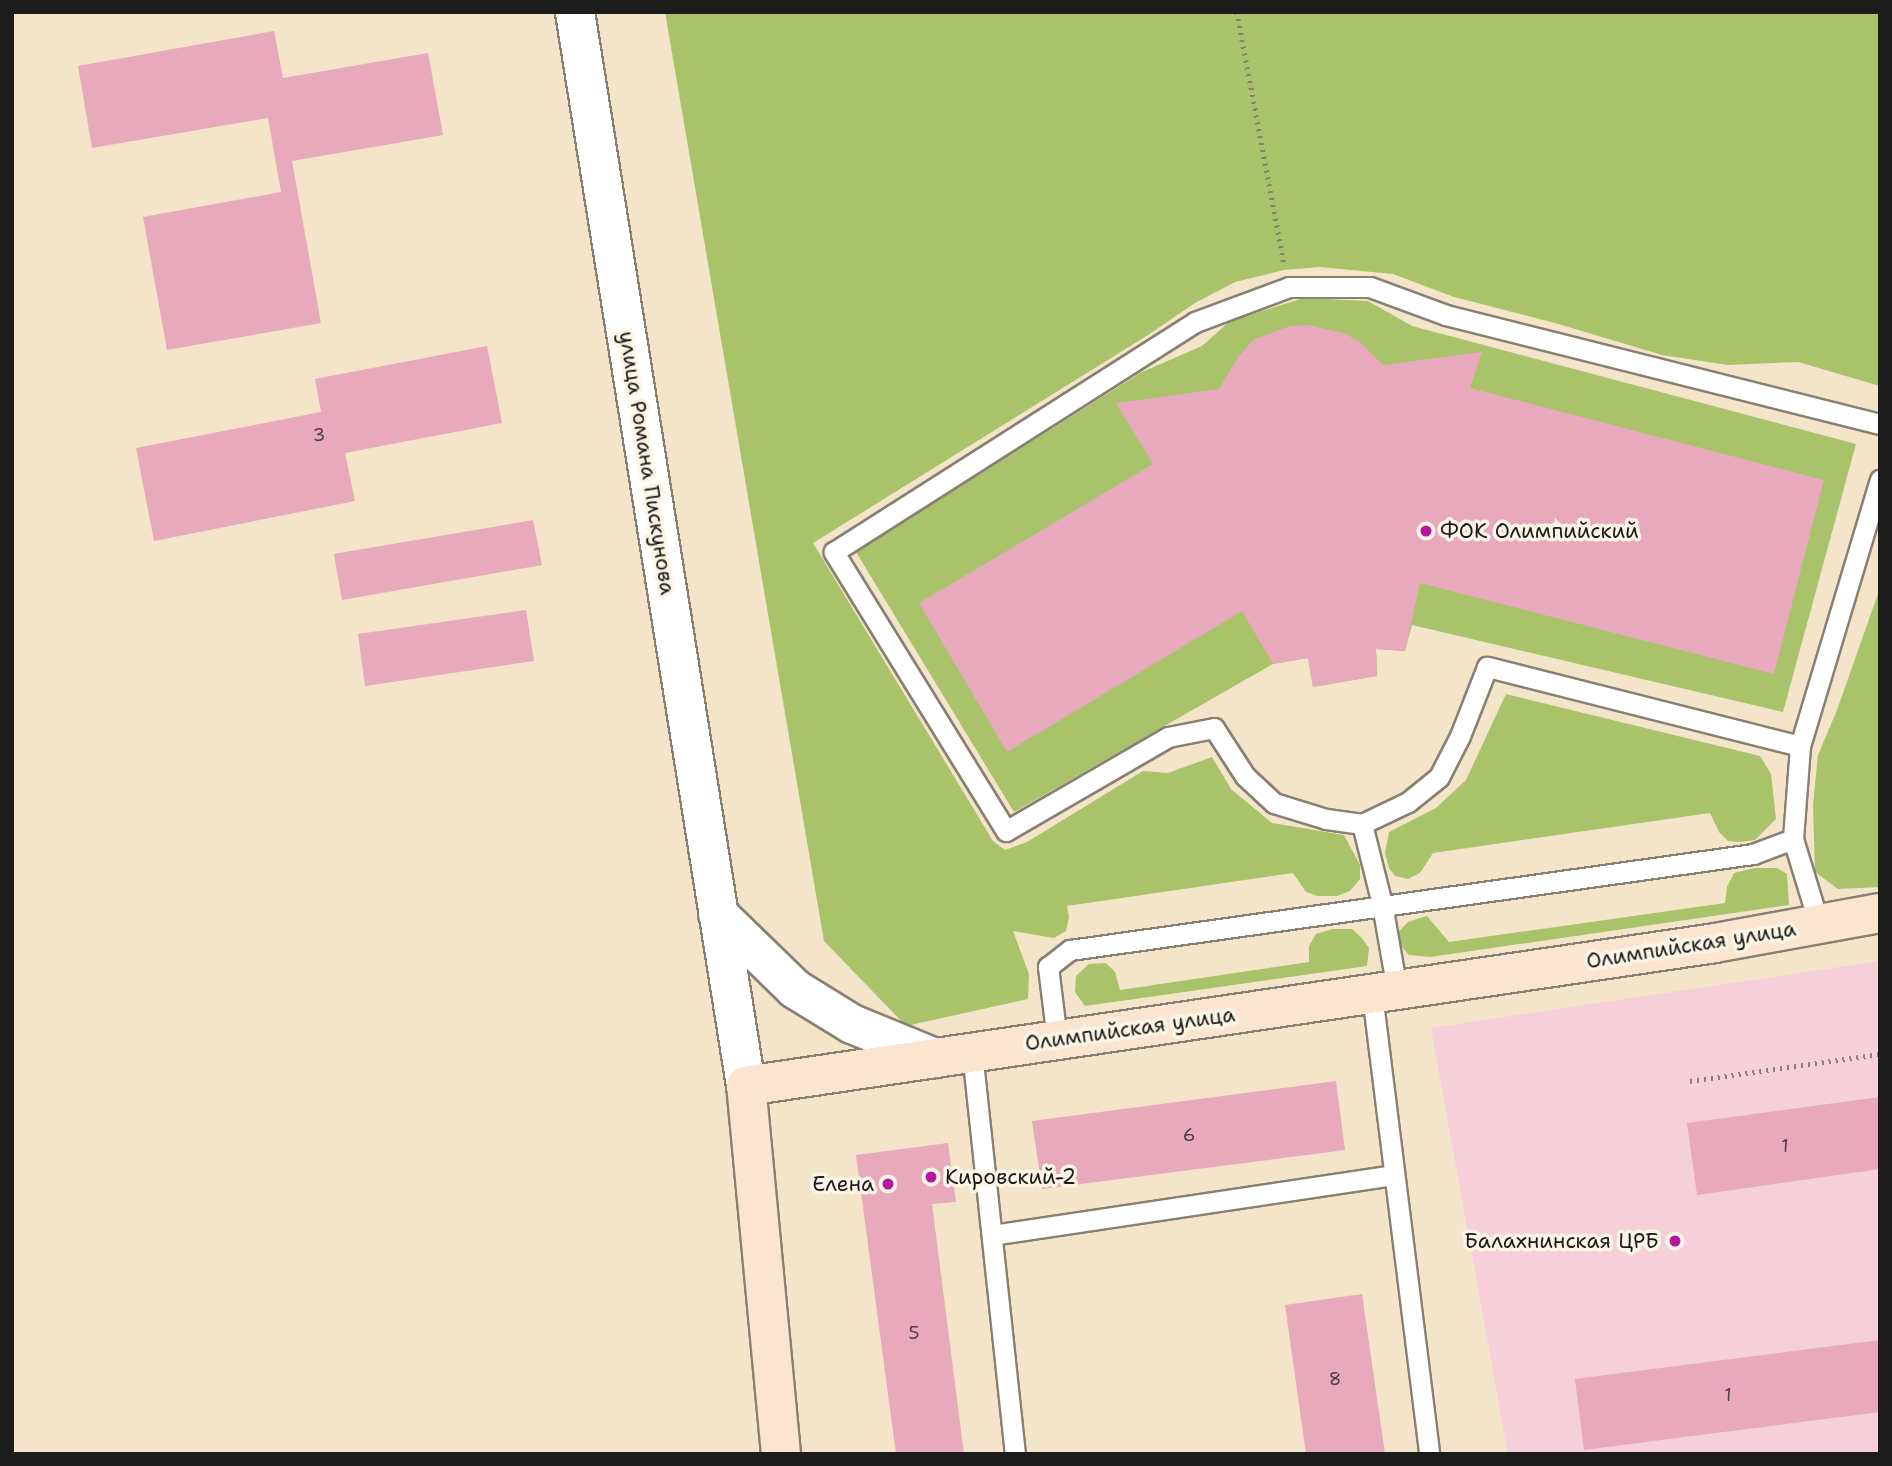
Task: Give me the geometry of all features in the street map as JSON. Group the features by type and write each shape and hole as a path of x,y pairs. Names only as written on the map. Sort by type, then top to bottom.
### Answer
{"street":[{"name":"улица Романа Пискунова","path":"575,12 746,1086"},
{"name":"Олимпийская улица","path":"746,1086 1702,946 1880,913"},
{"path":"718,915 795,989 852,1024 954,1055"},
{"path":"746,1086 781,1454"}],"lane":[{"path":"1800,746 1488,667 1460,736 1439,777 1408,802 1362,824 1326,819 1274,803 1245,776 1214,728 1168,737 1006,831 834,552 1195,322 1289,287 1370,287 1446,315 1880,424"},
{"path":"1819,924 1793,839 1800,746 1880,480"},
{"path":"1362,824 1382,904 1394,1175 1429,1454"},
{"path":"1057,1040 1048,967 1070,950 1382,904 1753,854 1793,839"},
{"path":"954,1055 992,1235 1015,1454"},
{"path":"992,1235 1394,1175"}],"path":[{"path":"1237,12 1289,287"},
{"path":"1690,1081 1880,1055"}],"shaded area":[{"name":"Балахнинская ЦРБ","path":"1880,961 1880,1454 1508,1454 1431,1028"}],"green space":[{"path":"665,12 1880,12 1880,386 1798,362 1728,365 1662,355 1454,297 1393,274 1320,267 1284,270 1235,282 1195,303 813,543 993,841 1005,850 1027,842 1143,771 1168,773 1212,757 1231,789 1272,823 1344,835 1360,865 1360,879 1350,891 1337,896 1318,896 1306,892 1293,873 1067,906 1069,917 1066,931 1054,938 1013,931 1029,974 1028,999 906,1026 824,941"},
{"name":"ФОК Олимпийский","path":"1304,298 1368,301 1412,326 1856,444 1783,712 1412,625 1405,651 1376,649 1377,676 1313,687 1308,658 1273,664 1014,812 856,552 1142,372 1202,346 1230,321"},
{"path":"1880,588 1880,887 1838,889 1815,872 1813,805 1818,755 1837,710"},
{"path":"1506,694 1760,756 1771,774 1776,819 1755,840 1728,841 1719,832 1710,813 1433,853 1420,873 1408,879 1395,876 1389,868 1385,853 1389,832 1436,808 1466,780"},
{"path":"1755,868 1777,868 1787,874 1789,905 1430,957 1409,955 1402,947 1398,932 1408,922 1427,916 1449,942 1725,903 1727,887 1734,873"},
{"path":"1333,929 1352,929 1362,938 1369,948 1367,966 1085,1006 1075,992 1076,976 1089,964 1106,963 1115,972 1120,990 1309,962 1309,946 1316,934"}],"building":[{"path":"274,31 283,78 428,53 443,135 292,161 321,323 167,350 143,217 281,192 268,118 92,148 78,66"},
{"name":"ФОК Олимпийский","path":"1308,325 1343,333 1359,341 1383,365 1482,352 1470,388 1824,480 1774,674 1420,583 1405,651 1376,649 1377,676 1313,687 1308,658 1273,664 1242,611 1007,752 919,603 1153,464 1116,403 1219,389 1238,357 1253,340 1290,326"},
{"path":"487,346 502,423 345,453 355,501 154,541 136,448 321,412 315,379"},
{"path":"533,520 542,565 342,600 334,554"},
{"path":"526,610 534,661 365,686 358,634"},
{"path":"1336,1081 1345,1150 1042,1189 1032,1121"},
{"path":"1880,1097 1880,1169 1697,1195 1687,1123"},
{"path":"948,1143 956,1202 932,1204 964,1454 896,1454 856,1155"},
{"path":"1362,1294 1385,1454 1306,1454 1285,1305"},
{"path":"1880,1340 1880,1412 1584,1450 1575,1379"}],"place":[{"name":"ФОК Олимпийский","path":"1426,531"},
{"name":"Кировский-2","path":"931,1177"},
{"name":"Елена","path":"888,1184"},
{"name":"Балахнинская ЦРБ","path":"1675,1241"}]}
